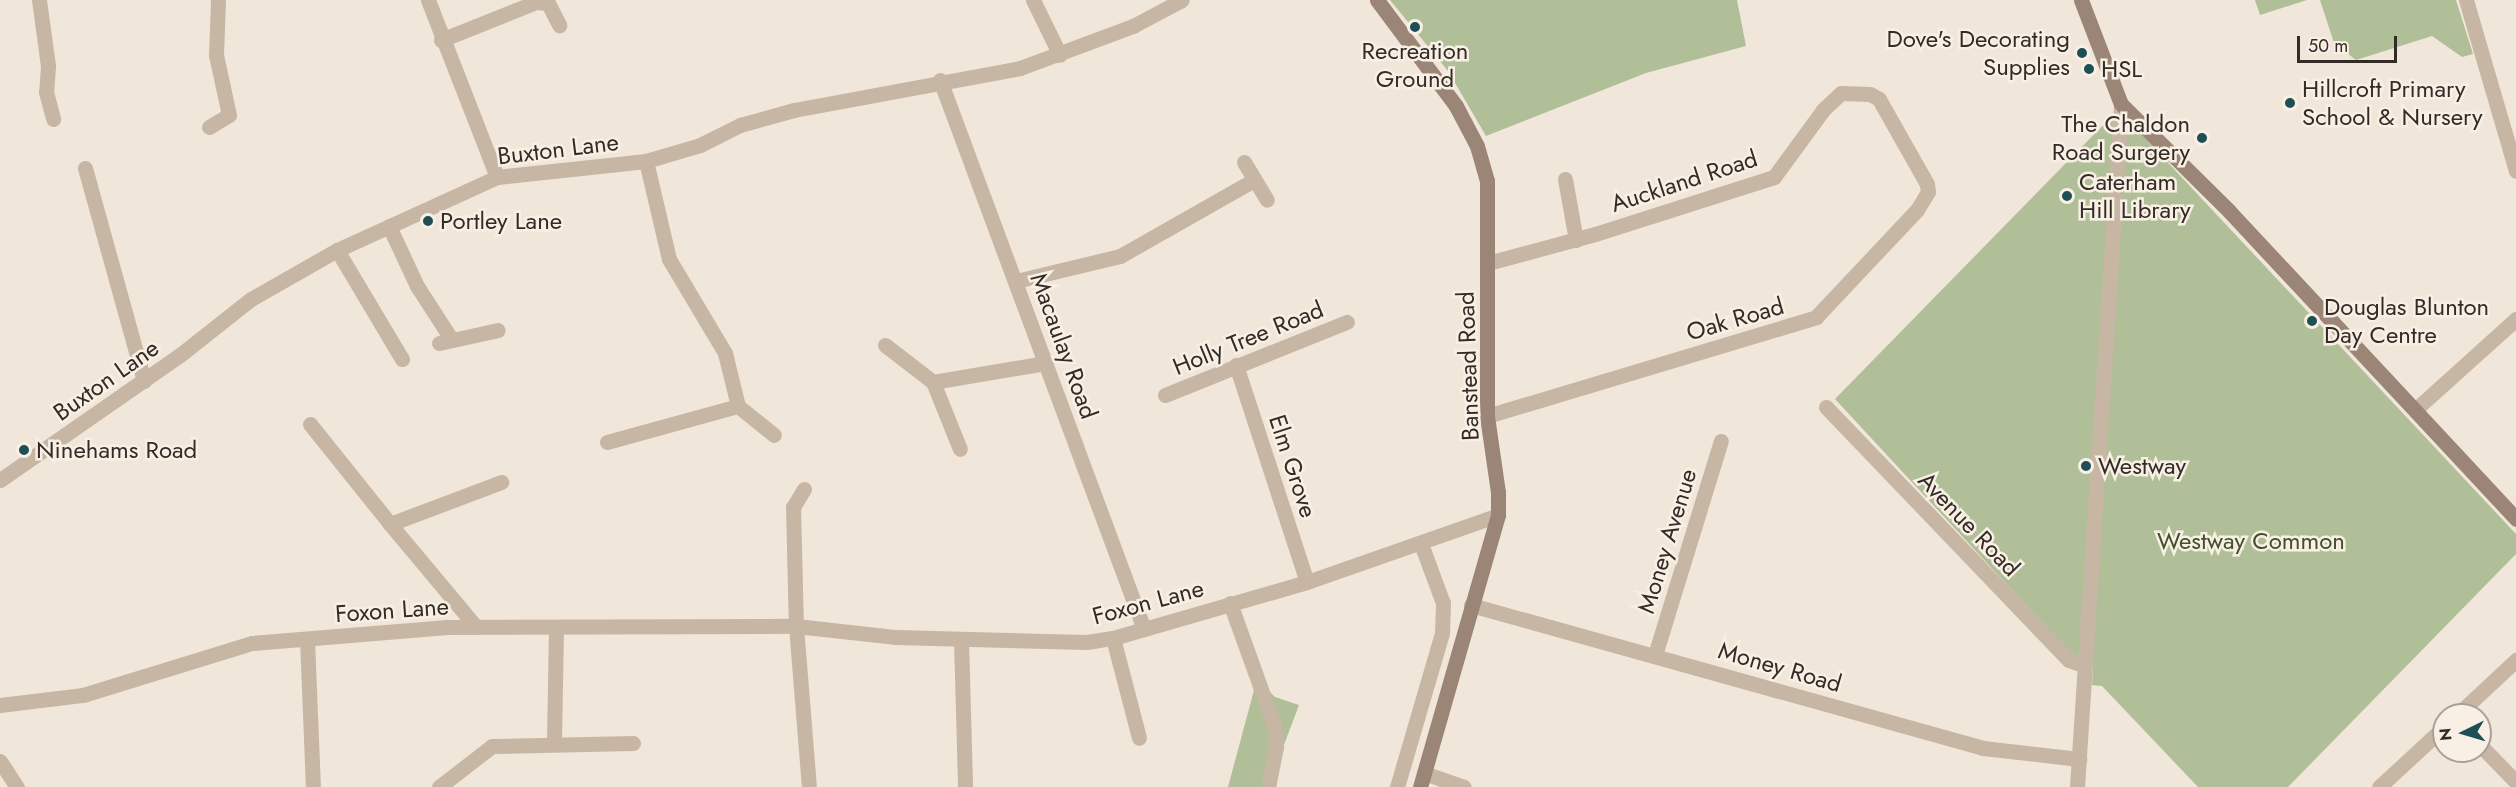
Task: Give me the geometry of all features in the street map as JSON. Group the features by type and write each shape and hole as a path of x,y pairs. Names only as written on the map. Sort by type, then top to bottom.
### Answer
{"main road":[{"name":"Banstead Road","path":"1377,0 1456,106 1477,146 1487,181 1487,416 1498,492 1498,516 1471,605 1464,645 1422,780"},
{"path":"2081,0 2121,104 2229,211 2416,409 2516,519"}],"street":[{"path":"39,0 48,66 46,92 53,119"},
{"path":"209,127 229,115 216,55 218,0"},
{"path":"428,0 441,40 497,177"},
{"path":"1033,0 1060,55"},
{"name":"Buxton Lane","path":"0,480 144,381 251,299 337,250 497,177 646,161 700,145 740,125 794,110 940,80 1020,68 1133,26 1182,0"},
{"path":"2466,0 2516,171"},
{"path":"441,40 536,2 548,3 559,25"},
{"name":"Macaulay Road","path":"940,80 1144,628"},
{"name":"Auckland Road","path":"1488,263 1576,240 1774,177 1822,110 1841,93 1870,94 1879,99 1921,174"},
{"path":"2077,787 2121,104"},
{"path":"646,161 669,259 724,353 738,406 774,435"},
{"path":"1244,162 1267,200"},
{"path":"85,168 144,381"},
{"name":"Oak Road","path":"1487,416 1816,317 1924,200 1927,184 1921,174"},
{"path":"1565,179 1576,240"},
{"path":"1016,281 1120,256 1254,180"},
{"path":"389,226 446,341 498,330"},
{"path":"337,250 402,359"},
{"path":"2416,409 2516,319"},
{"name":"Holly Tree Road","path":"1165,395 1347,322"},
{"path":"885,345 933,382 960,449"},
{"path":"933,382 1046,363"},
{"name":"Elm Grove","path":"1236,365 1306,582"},
{"path":"607,442 738,406"},
{"name":"Avenue Road","path":"1826,407 2069,660 2085,666"},
{"path":"310,423 476,627"},
{"name":"Money Avenue","path":"1655,655 1721,441"},
{"path":"390,524 501,482"},
{"path":"804,489 793,507 796,626 809,787"},
{"name":"Foxon Lane","path":"0,705 83,695 252,643 476,627 796,626 961,640 1065,644 1113,638 1306,582 1498,516"},
{"path":"1396,787 1442,633 1443,603 1421,544"},
{"path":"1230,603 1274,725 1276,747 1268,787"},
{"name":"Money Road","path":"1471,605 1983,748 2079,759"},
{"path":"554,741 556,627"},
{"path":"1113,638 1139,738"},
{"path":"307,639 313,787"},
{"path":"961,640 965,787"},
{"path":"2470,703 2516,660"},
{"path":"2379,787 2432,738"},
{"path":"439,787 492,746 554,741 633,743"},
{"path":"2492,757 2516,782"},
{"path":"0,761 9,783"},
{"path":"1422,780 1464,787"}],"green space":[{"path":"1390,0 1737,0 1746,46 1646,73 1486,136 1448,71"},
{"path":"2255,0 2307,0 2260,15"},
{"path":"2320,0 2456,0 2473,54 2462,57 2432,36 2356,60 2334,43"},
{"name":"Westway Common","path":"2111,117 2128,120 2516,534 2516,554 2288,787 2198,787 2102,686 2092,685 2093,661 2073,656 1835,399"},
{"path":"1257,679 1275,697 1299,705 1268,787 1228,787"}],"place":[{"name":"Recreation Ground","path":"1415,27"},
{"name":"Dove's Decorating Supplies","path":"2082,53"},
{"name":"HSL","path":"2089,69"},
{"name":"Hillcroft Primary School & Nursery","path":"2290,103"},
{"name":"The Chaldon Road Surgery","path":"2202,138"},
{"name":"Caterham Hill Library","path":"2067,196"},
{"name":"Portley Lane","path":"428,221"},
{"name":"Douglas Blunton Day Centre","path":"2312,321"},
{"name":"Ninehams Road","path":"24,450"},
{"name":"Westway","path":"2086,466"}]}
